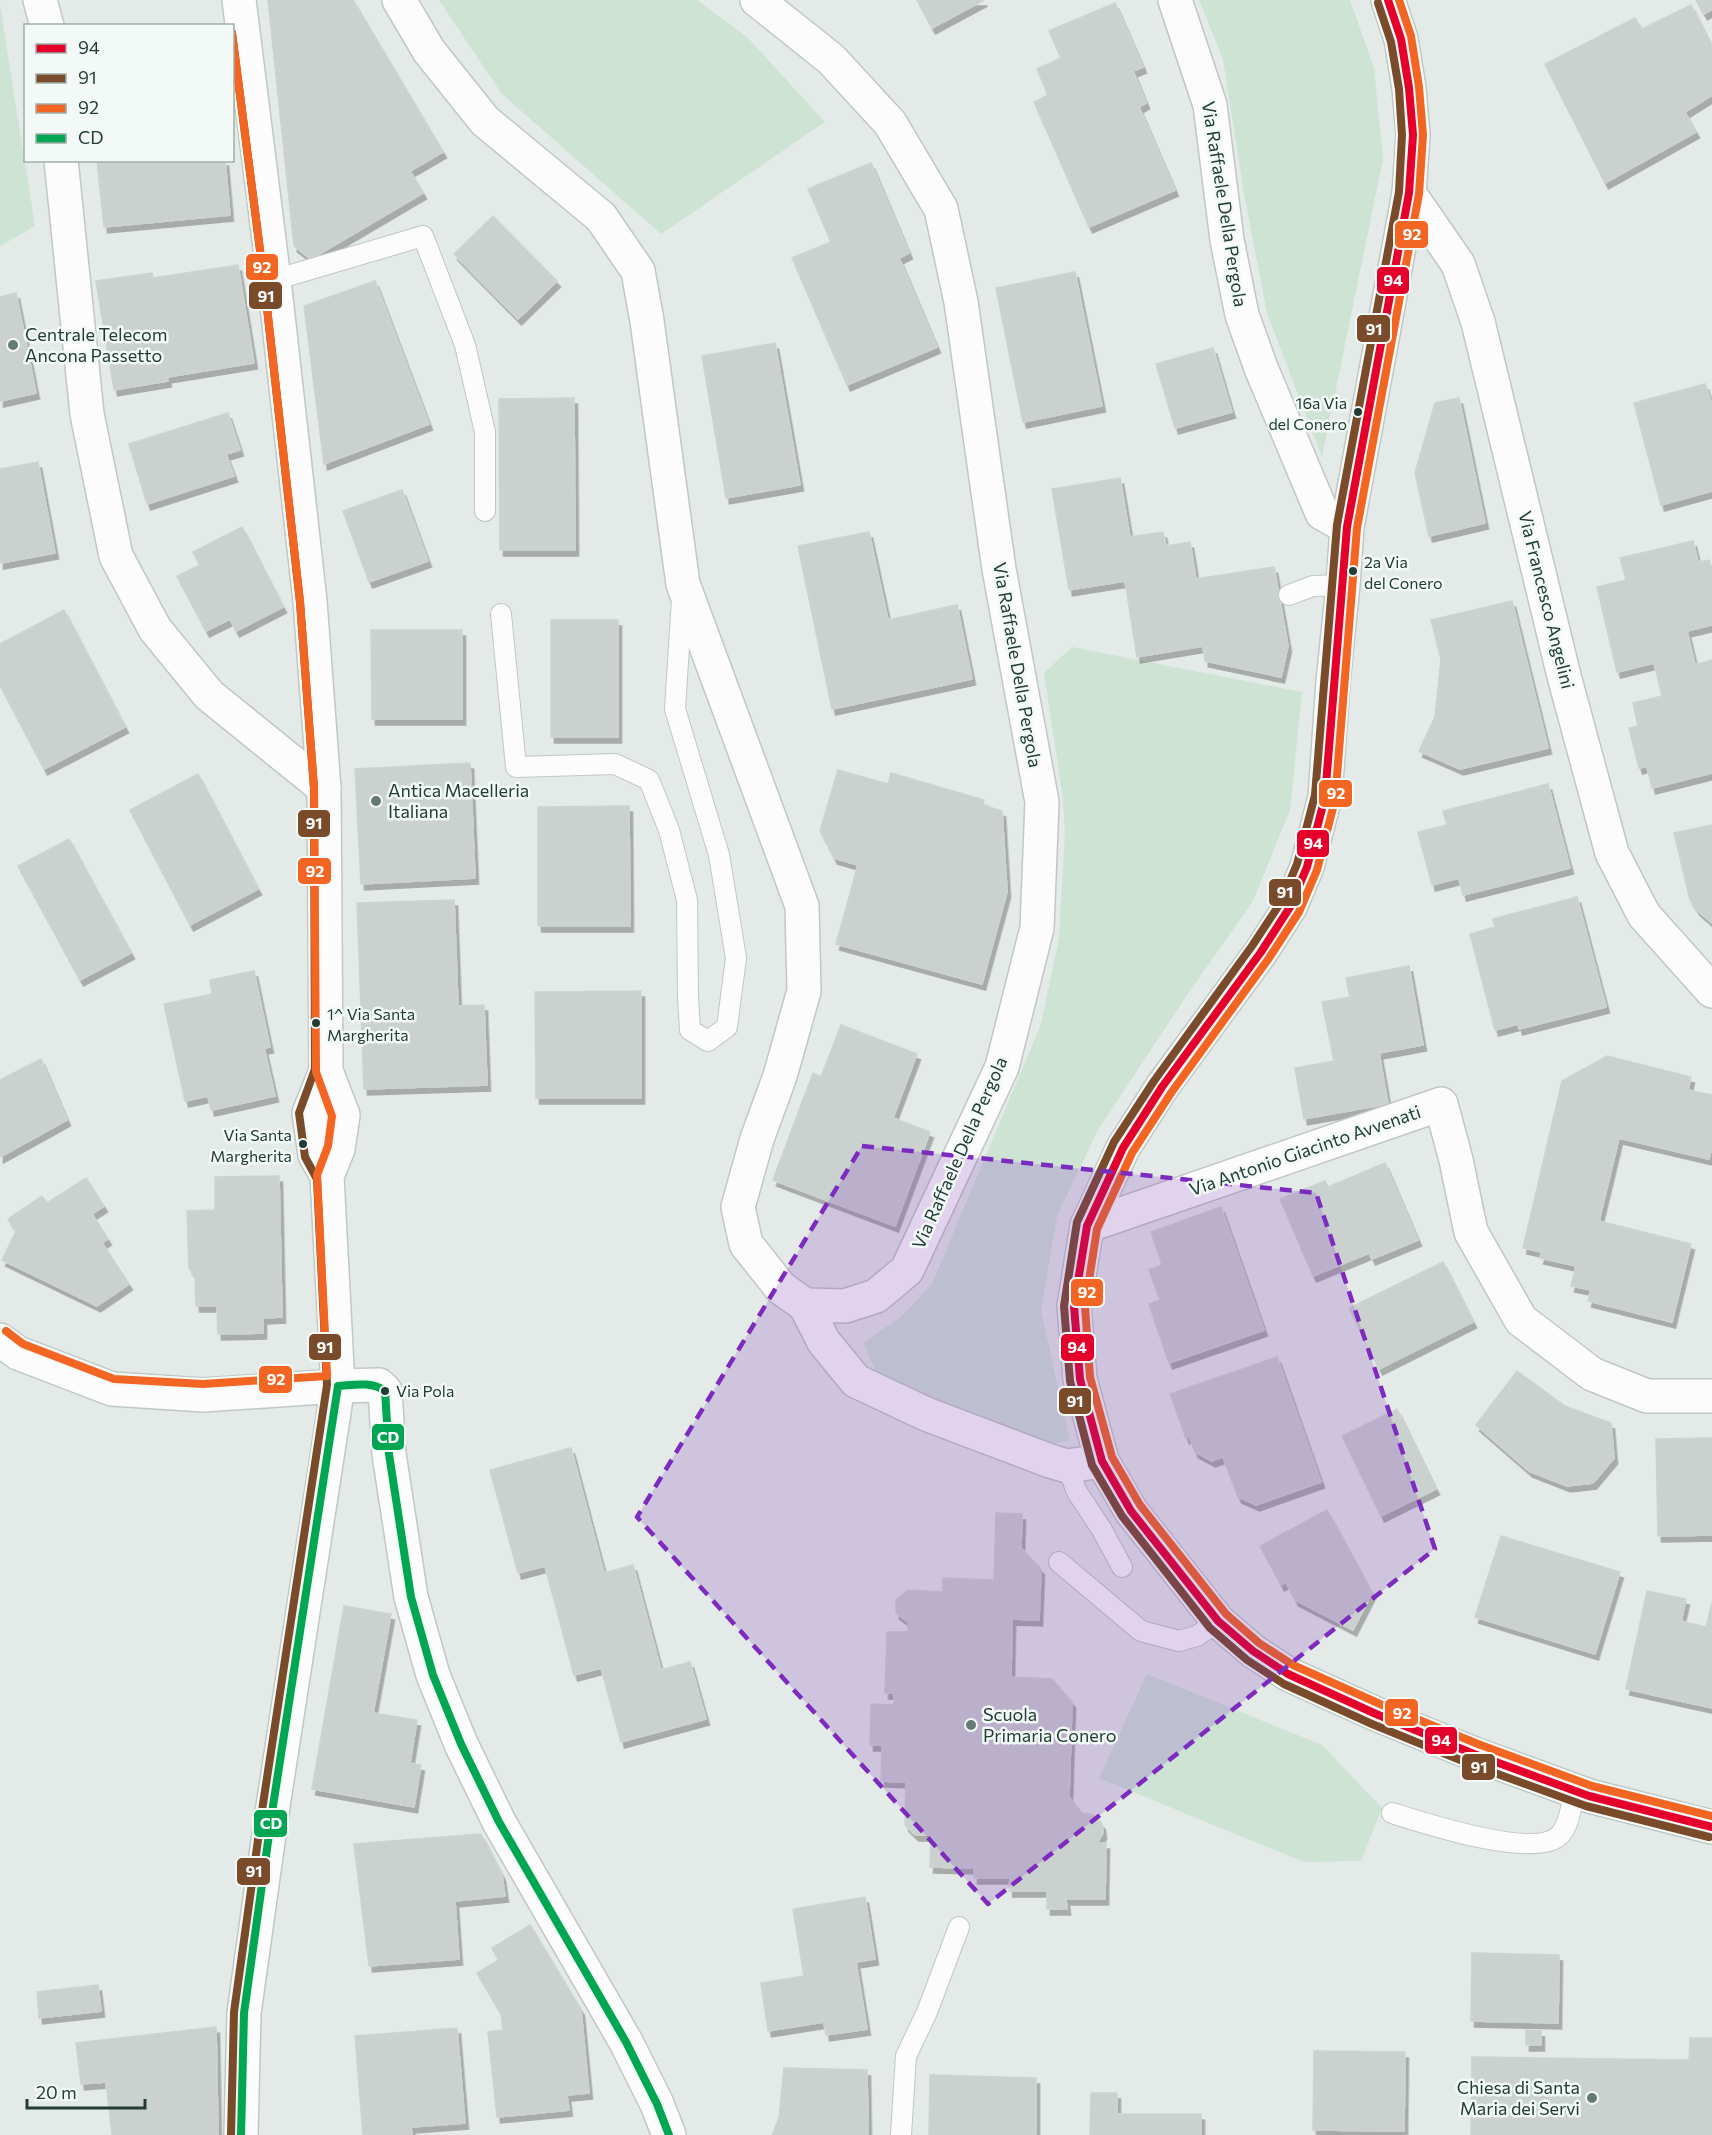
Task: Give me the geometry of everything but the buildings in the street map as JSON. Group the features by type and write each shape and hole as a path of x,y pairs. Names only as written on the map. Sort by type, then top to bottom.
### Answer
{"street":[{"path":"40,0 46,24"},
{"path":"240,0 310,601 324,788 326,1071 309,1113 315,1155 327,1176 338,1386 273,1806 244,2013 241,2135"},
{"path":"399,0 429,51 485,121 601,217 638,271 683,584 802,906 804,991 780,1076 757,1139 738,1207 746,1244 781,1288 805,1305 824,1342 856,1381 926,1414 1067,1466 1102,1461"},
{"name":"Via Raffaele Della Pergola","path":"757,0 831,59 890,123 941,209 961,302 999,569 1042,802 1037,928 998,1077 907,1270 876,1296 845,1306 805,1305"},
{"name":"Via Raffaele Della Pergola","path":"1175,0 1210,105 1227,240 1242,315 1261,368 1322,513 1347,527"},
{"path":"1388,0 1401,39 1409,88 1413,135 1408,193 1347,527 1325,797 1307,867 1290,907 1261,952 1162,1087 1123,1148 1087,1227 1074,1306 1080,1379 1102,1461 1131,1511 1218,1621 1253,1651 1288,1674 1376,1714 1474,1754 1575,1791 1712,1827"},
{"path":"61,162 87,414 116,556 155,629 209,695 324,788"},
{"name":"Via Francesco Angelini","path":"1408,193 1458,264 1478,322 1564,676 1612,853 1644,915 1712,991"},
{"name":"Via Antonio Giacinto Avvenati","path":"1087,1227 1441,1104 1456,1160 1471,1232 1521,1320 1592,1374 1647,1396 1712,1396"},
{"path":"0,1340 18,1353 112,1389 203,1395 338,1386 379,1386 385,1391 388,1454 411,1596 433,1675 461,1744 499,1822 626,2042 657,2104 669,2135"}],"lane":[{"path":"274,280 423,236 465,345 485,432 485,511"},
{"path":"501,614 516,767 615,764 649,780 669,830 687,900 690,1030 708,1041 727,1027 736,958 719,855 675,710 683,584"},
{"path":"1289,595 1314,586 1343,585"},
{"path":"1067,1466 1077,1492 1102,1530 1122,1567"},
{"path":"1059,1562 1140,1630 1179,1641 1197,1636 1218,1621"},
{"path":"1392,1813 1459,1833 1518,1844 1544,1843 1558,1837 1564,1829 1575,1791"},
{"path":"901,2135 906,2056 927,2012 959,1928"}],"highlighted area":[{"path":"862,1146 1316,1193 1435,1549 988,1904 637,1517"}],"green space":[{"path":"439,0 697,0 747,37 825,122 661,234 502,94"},
{"path":"1199,0 1350,0 1374,68 1383,159 1322,457 1267,313 1244,194 1223,59"},
{"path":"0,5 35,226 0,246"},
{"path":"1072,647 1302,692 1290,810 1253,901 1187,995 1098,1130 1057,1216 1041,1311 1070,1440 1054,1444 1022,1445 882,1386 863,1343 902,1316 932,1284 1041,1024 1059,938 1065,832 1063,799 1044,673"},
{"path":"1147,1674 1322,1745 1382,1808 1361,1861 1304,1862 1099,1778"}],"transit line":[{"name":"94","path":"1388,0 1401,39 1409,88 1413,135 1409,193 1347,527 1325,797 1307,867 1290,907 1261,952 1162,1087 1123,1148 1087,1226 1074,1306 1080,1379 1102,1461 1131,1511 1218,1621 1253,1651 1288,1674 1376,1714 1474,1754 1589,1796 1712,1827"},
{"name":"92","path":"1399,0 1411,36 1419,87 1423,135 1419,194 1357,528 1335,800 1317,870 1299,912 1269,958 1171,1093 1132,1153 1097,1229 1085,1306 1090,1377 1112,1457 1140,1505 1226,1614 1259,1643 1293,1665 1478,1744 1592,1786 1712,1816"},
{"name":"91","path":"1378,3 1391,42 1399,89 1402,135 1399,192 1337,525 1315,795 1297,864 1281,902 1252,946 1154,1081 1114,1142 1077,1222 1064,1306 1070,1381 1092,1465 1122,1516 1210,1628 1247,1660 1284,1684 1372,1724 1470,1764 1586,1806 1709,1837"},
{"name":"91","path":"231,2135 234,2012 263,1804 327,1385 317,1179 305,1157 299,1113 315,1069 314,788 300,602 264,281 234,48"},
{"name":"92","path":"6,1331 23,1344 114,1379 203,1384 327,1376 317,1175 328,1146 332,1116 316,1072 314,788 300,602 264,281 234,48"},
{"name":"CD","path":"241,2135 244,2013 273,1806 338,1386 362,1384 385,1391 389,1454 411,1597 433,1675 461,1744 499,1822 626,2042 657,2104 669,2135"}],"place":[{"name":"Centrale Telecom Ancona Passetto","path":"13,345"},
{"name":"16a Via del Conero","path":"1358,412"},
{"name":"2a Via del Conero","path":"1353,571"},
{"name":"Antica Macelleria Italiana","path":"376,801"},
{"name":"1^ Via Santa Margherita","path":"316,1023"},
{"name":"Via Santa Margherita","path":"303,1144"},
{"name":"Via Pola","path":"385,1391"},
{"name":"Scuola Primaria Conero","path":"971,1725"},
{"name":"Chiesa di Santa Maria dei Servi","path":"1592,2098"}]}
